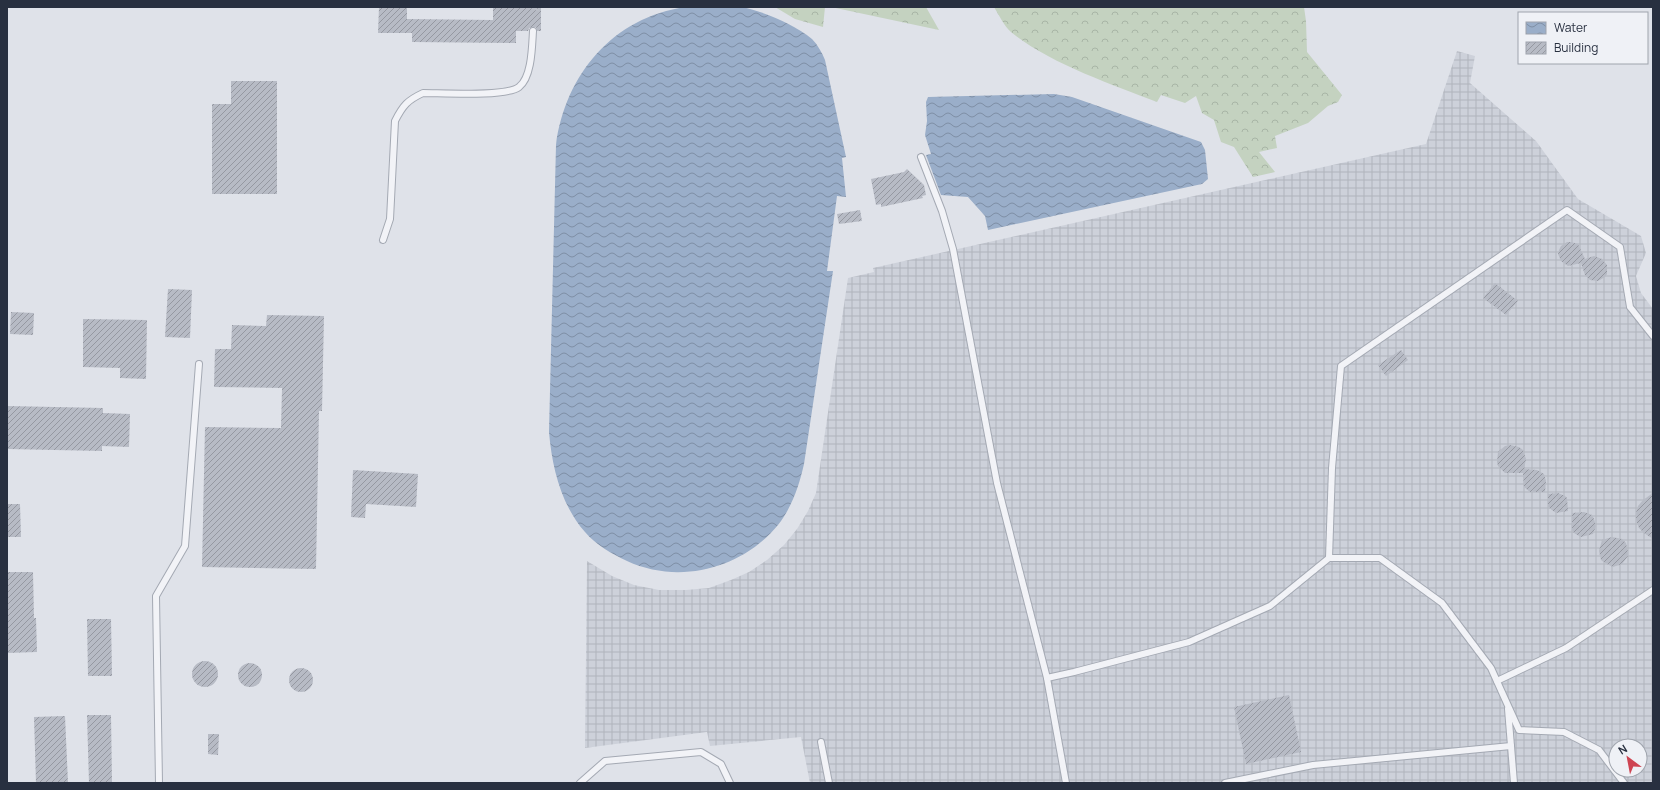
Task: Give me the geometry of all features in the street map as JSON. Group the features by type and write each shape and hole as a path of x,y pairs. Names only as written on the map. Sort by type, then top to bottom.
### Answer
{"lane":[{"path":"383,240 390,219 395,121 402,108 411,99 423,93 503,92 519,87 527,74 532,50 533,31"},
{"path":"921,157 942,211 953,250 997,482 1047,678 1066,783"},
{"path":"1329,558 1332,468 1341,366 1561,214 1567,210 1620,247 1630,307 1653,336"},
{"path":"159,783 156,596 185,546 199,364"},
{"path":"1047,678 1189,642 1270,606 1329,558 1380,558 1442,603 1491,668 1519,730 1564,732 1599,750 1624,783"},
{"path":"1497,681 1566,648 1653,590"},
{"path":"1508,704 1514,783"},
{"path":"821,742 829,783"},
{"path":"1225,783 1313,766 1511,746"},
{"path":"580,783 605,761 702,752 721,764 730,783"}],"shaded area":[{"path":"1457,51 1475,56 1470,83 1536,141 1578,199 1641,236 1646,253 1636,276 1641,293 1653,309 1653,783 810,783 801,737 710,746 707,732 585,748 587,561 612,576 634,585 659,590 686,590 709,588 749,572 767,560 784,545 797,529 808,511 816,493 848,278 874,272 873,268 1426,144"}],"green space":[{"path":"775,7 825,7 823,27 795,19"},
{"path":"831,7 926,7 939,30"},
{"path":"994,7 1304,7 1307,52 1342,95 1338,102 1328,106 1308,123 1275,136 1277,148 1259,152 1275,172 1253,177 1234,147 1221,142 1214,120 1202,113 1196,96 1185,103 1161,95 1157,102 1081,72 1043,53 1008,30"}],"water":[{"path":"729,6 751,9 770,15 797,28 814,41 825,60 846,157 842,158 846,197 837,196 827,271 833,271 804,464 791,504 778,525 747,553 728,562 708,568 688,572 667,572 647,568 627,561 594,541 585,532 570,510 555,472 549,432 556,145 561,119 570,95 582,73 597,54 615,37 636,23 660,13 686,7"},
{"path":"1054,94 1072,97 1201,142 1205,150 1208,179 1202,184 988,230 985,216 968,197 941,195 926,155 931,154 925,135 927,121 926,102 928,97"}],"building":[{"path":"379,7 407,7 407,19 493,20 493,7 541,7 541,31 537,31 536,27 533,27 529,28 528,31 516,31 516,43 412,42 412,33 378,33"},
{"path":"231,81 277,81 277,194 212,194 212,104 231,104"},
{"path":"907,169 924,185 926,195 922,196 923,198 881,207 881,204 876,205 871,179 904,172"},
{"path":"860,210 862,221 839,224 837,214"},
{"path":"1567,242 1578,244 1585,259 1594,256 1602,259 1607,265 1607,274 1605,277 1598,281 1590,280 1585,275 1581,263 1568,266 1561,261 1558,254 1559,250 1561,246"},
{"path":"1495,283 1518,301 1506,315 1483,298"},
{"path":"168,289 192,290 190,338 165,337"},
{"path":"11,312 34,313 33,335 10,334"},
{"path":"267,315 324,316 322,411 319,411 316,569 202,567 205,427 281,428 282,388 214,387 215,349 231,349 232,325 266,326"},
{"path":"83,319 147,320 146,379 120,378 120,368 83,367"},
{"path":"1401,350 1408,360 1386,376 1378,365"},
{"path":"7,406 103,408 103,413 130,414 129,447 102,446 102,451 7,449"},
{"path":"1510,445 1519,447 1523,450 1526,459 1524,469 1537,470 1544,474 1546,481 1545,492 1530,492 1524,487 1523,473 1505,473 1498,466 1498,452 1505,446"},
{"path":"353,470 418,474 416,507 366,504 365,518 351,517"},
{"path":"1558,493 1567,498 1568,511 1556,513 1548,507 1548,494"},
{"path":"1653,493 1653,539 1639,528 1636,520 1636,513 1638,506 1643,500"},
{"path":"7,504 20,504 21,537 7,537"},
{"path":"1584,512 1592,515 1596,526 1593,534 1581,537 1572,530 1572,513"},
{"path":"1612,537 1622,539 1626,543 1628,552 1628,556 1622,564 1613,567 1601,560 1599,551 1602,540"},
{"path":"7,572 33,572 34,618 36,618 37,652 7,653"},
{"path":"87,619 111,619 112,676 88,676"},
{"path":"205,661 214,665 218,674 214,683 205,687 196,683 192,674 196,665"},
{"path":"250,663 258,667 262,675 258,683 250,687 242,683 238,675 242,667"},
{"path":"301,668 309,672 313,680 309,688 301,692 293,688 289,680 293,672"},
{"path":"1289,695 1301,752 1246,764 1234,707"},
{"path":"87,715 111,715 112,783 89,783"},
{"path":"65,716 68,783 36,783 34,717"},
{"path":"208,734 219,734 218,755 208,754"}]}
